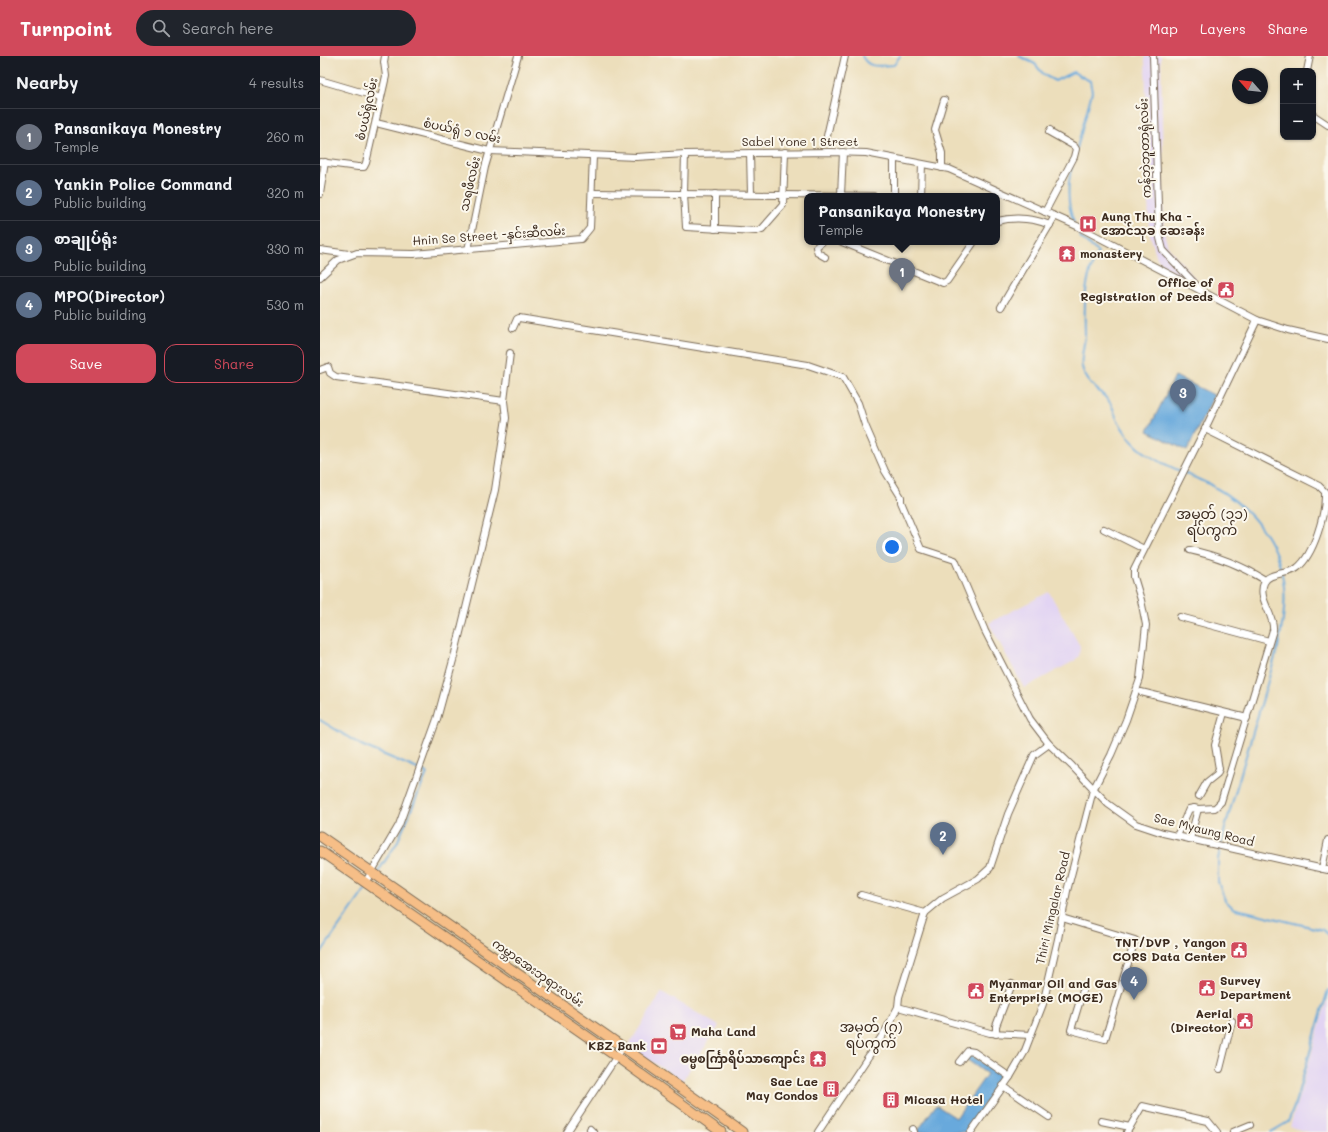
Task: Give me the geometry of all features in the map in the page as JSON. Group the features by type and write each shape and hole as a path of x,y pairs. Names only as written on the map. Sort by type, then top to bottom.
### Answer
{"main road":[{"name":"ကမ္ဘာအေးဘုရားလမ်း","path":"320,836 401,891 742,1132"},
{"name":"ကမ္ဘာအေးဘုရားလမ်း","path":"320,851 617,1057 721,1132"},
{"path":"393,902 401,891"}],"street":[{"name":"စံပယ်ရုံလမ်း","path":"322,162 364,167 376,123 386,76 384,62 385,56"},
{"name":"သရဖီလမ်း","path":"468,250 476,205 489,151 518,56"},
{"path":"827,136 845,56"},
{"name":"ကန်ဘဲ့ဘူတာရုံလမ်း","path":"1153,56 1159,234 1163,250 1206,294"},
{"path":"1308,68 1310,56"},
{"path":"320,80 381,98"},
{"path":"942,168 941,148 934,130 944,100"},
{"path":"1316,117 1328,126"},
{"name":"စံပယ်ရုံ ၁ လမ်း","path":"376,123 489,151 593,156"},
{"path":"1045,212 1074,158 1076,149 1074,146 1049,132 1050,130"},
{"path":"685,154 684,194 686,228 756,231 762,229 782,208 785,194 785,152"},
{"path":"841,193 843,152"},
{"name":"Sabel Yone 1 Street","path":"593,156 636,157 685,154 843,152 866,153 950,169 1055,216 1257,320 1288,330 1328,339"},
{"path":"750,153 751,194"},
{"name":"Hnin Se Street -နှင်းဆီလမ်း","path":"320,277 338,260 349,254 364,252 414,254 581,239 590,228 593,156"},
{"path":"894,159 894,193"},
{"path":"320,194 322,162"},
{"path":"921,193 922,164"},
{"path":"592,193 804,194"},
{"path":"715,194 715,229"},
{"path":"1001,307 1055,216"},
{"path":"1000,220 1010,218 1040,221 1050,225"},
{"path":"818,245 816,247 818,253 825,258"},
{"path":"849,245 943,283 947,281 972,245"},
{"path":"320,250 349,254"},
{"name":"Sae Myaung Road","path":"513,328 517,319 520,318 761,356 808,365 843,377 858,403 865,425 886,471 901,497 901,502 921,549 955,560 985,631 1030,719 1048,744 1072,766 1093,790 1108,804 1136,824 1177,836 1325,870"},
{"name":"Thiri Mingalar Road","path":"971,1132 1010,1077 1024,1053 1031,1035 1042,1004 1062,918 1066,891 1093,790 1123,727 1140,679 1146,625 1141,600 1134,577 1134,570 1205,429 1257,320"},
{"path":"368,884 399,825 436,719 455,653 495,490 506,418 504,401 510,353"},
{"path":"320,370 328,367 330,374 336,377 504,401"},
{"path":"1177,836 1189,809 1215,808 1221,802 1247,718 1273,625 1264,600 1262,589 1265,580 1296,569 1304,561 1322,518 1325,503 1325,492 1319,486 1205,429"},
{"path":"1104,530 1144,549"},
{"path":"1190,550 1214,555 1236,563 1265,580"},
{"path":"1180,617 1269,641"},
{"path":"1142,692 1247,718"},
{"path":"1199,796 1207,782 1217,774 1219,768 1215,745 1224,712"},
{"path":"818,1132 886,1030 898,1007 899,997 925,913 943,898 978,879 990,868 1008,814 1034,755 1048,744"},
{"path":"1190,839 1198,809"},
{"path":"1325,870 1328,840"},
{"path":"861,895 925,913"},
{"path":"1062,918 1135,940 1105,1039 1071,1030 1084,987"},
{"path":"996,1034 996,1026 1012,984"},
{"path":"898,1007 996,1034 1031,1035"},
{"path":"1220,1069 1232,1021"},
{"path":"567,1132 623,1047"},
{"path":"959,1062 968,1051 974,1052 1010,1077"},
{"path":"1003,1086 1049,1117"},
{"path":"1101,1121 1129,1130 1142,1106 1208,1121 1217,1132"},
{"path":"1233,1132 1250,1125"}],"shaded area":[{"path":"1145,56 1161,56 1164,232 1168,247 1205,290 1164,267 1157,258 1149,232"},
{"path":"1049,592 1080,646 1079,656 1074,661 1024,688 989,623"},
{"path":"662,992 719,1026 682,1081 628,1046"},
{"path":"1328,997 1328,1132 1308,1132 1290,1127"}],"water":[{"path":"1175,376 1214,395 1187,451 1148,431"},
{"path":"970,1054 1003,1077 965,1132 917,1132 936,1105 956,1118 987,1074 966,1059"}],"waterway":[{"path":"862,56 868,63 875,66 894,65 900,56"},
{"path":"1019,56 1035,64 1044,75 1055,81 1073,72 1090,81 1092,92 1077,148"},
{"path":"1072,166 1068,194 1074,222"},
{"path":"1077,228 1081,238 1098,252 1093,262 1087,282 1086,292 1085,338 1082,355 1082,367 1086,377 1110,402 1121,426 1139,448 1164,464 1209,484 1237,502 1249,513 1269,539 1281,570 1284,587 1284,610 1278,647 1226,824 1218,859 1218,882 1225,900 1233,908 1323,930 1328,935"},
{"path":"320,720 361,745 427,773 397,843 377,873"},
{"path":"320,954 367,887"},
{"path":"1271,1132 1288,1122 1294,1107 1328,990"}],"place":[{"name":"Aung Thu Kha - အောင်သုခ ဆေးခန်း","path":"1088,224"},
{"name":"monastery","path":"1067,254"},
{"name":"Office of Registration of Deeds","path":"1226,290"},
{"name":"Pansanikaya Monestry","path":"902,291"},
{"name":"စာချုပ်ရုံး","path":"1183,412"},
{"name":"Yankin Police Command","path":"943,855"},
{"name":"TNT/DVP , Yangon CORS Data Center","path":"1239,950"},
{"name":"Survey Department","path":"1207,988"},
{"name":"Myanmar Oil and Gas Enterprise (MOGE)","path":"976,991"},
{"name":"MPO(Director)","path":"1134,1000"},
{"name":"Aerial (Director)","path":"1245,1021"},
{"name":"Maha Land","path":"678,1032"},
{"name":"KBZ Bank","path":"659,1046"},
{"name":"ဓမ္မစင်္ကြာရိပ်သာကျောင်း","path":"818,1059"},
{"name":"Sae Lae May Condos","path":"831,1089"},
{"name":"Micasa Hotel","path":"891,1100"}],"district":[{"name":"အမှတ် (၁၁) ရပ်ကွက်","path":"1212,522"},
{"name":"အမှတ် (၇) ရပ်ကွက်","path":"871,1036"}]}
